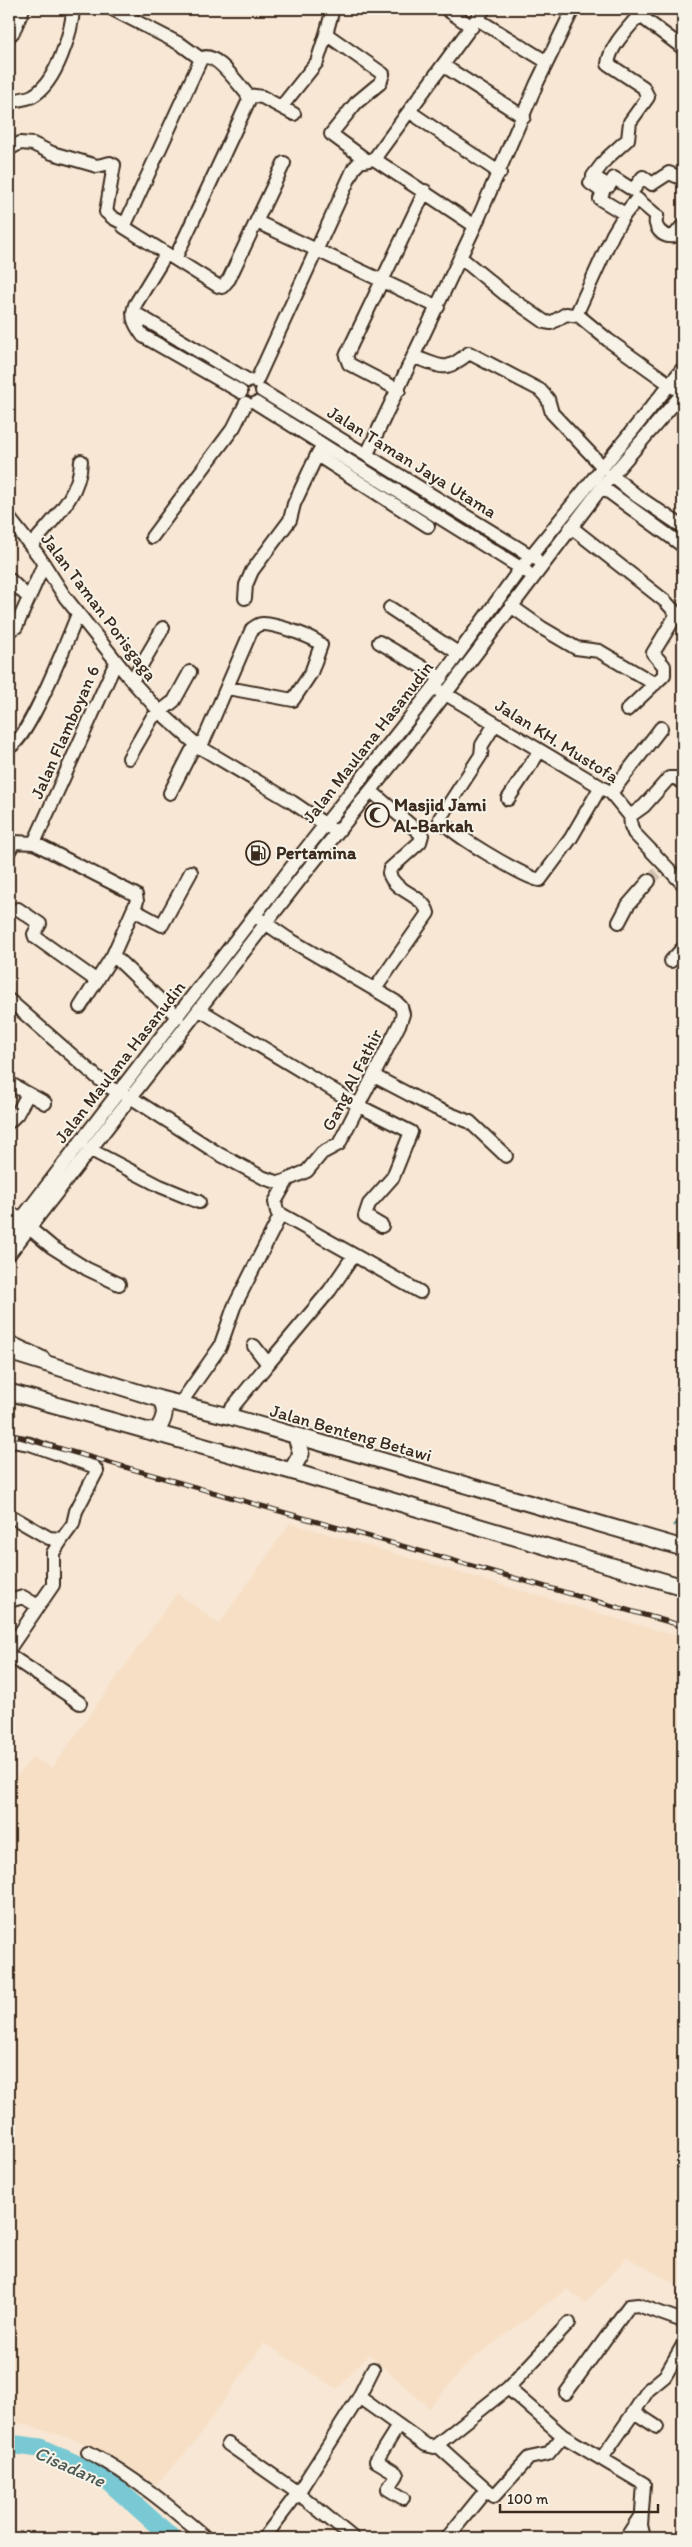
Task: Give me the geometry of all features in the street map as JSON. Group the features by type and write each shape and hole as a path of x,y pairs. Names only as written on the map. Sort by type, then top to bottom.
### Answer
{"main road":[{"name":"Jalan Benteng Betawi","path":"9,1352 68,1372 683,1548"},
{"path":"9,1392 292,1471 683,1587"},
{"path":"150,1431 158,1429 165,1414 160,1398"},
{"path":"292,1471 301,1454 296,1437"}],"street":[{"path":"11,34 23,9"},
{"path":"9,103 35,95 47,80 66,45 73,9"},
{"path":"112,9 182,45 201,59"},
{"path":"282,106 317,62 333,9"},
{"path":"446,9 478,18 547,62"},
{"path":"367,454 438,307 500,173 547,62 573,9"},
{"path":"625,214 600,199 603,192 588,182 606,159 628,139 630,122 648,97 643,86 608,64 609,58 621,37 642,12 682,43"},
{"path":"152,536 234,426 256,385 354,168 370,159 410,112 478,18"},
{"path":"326,34 383,74 380,83 356,103 331,134 425,191 475,226"},
{"path":"284,163 229,279 222,287 124,227 201,59 209,56 218,62 248,95 262,97 294,114"},
{"path":"444,66 524,118"},
{"path":"132,312 171,257 247,106 248,95"},
{"path":"410,112 500,173"},
{"path":"9,149 20,144 32,144 52,153 97,166 114,164 106,212 125,224"},
{"path":"593,176 609,186 614,178 633,190 643,177 652,184 669,173 683,179"},
{"path":"399,390 347,361 346,356 425,191"},
{"path":"576,315 586,296 591,279 625,214 637,199 657,216 654,221 655,227 664,235 674,236 683,225"},
{"path":"257,222 438,307"},
{"path":"460,257 505,294 545,322 551,323 566,314 576,315 683,393"},
{"name":"Jalan Taman Jaya Utama","path":"132,312 256,385 543,563"},
{"name":"Jalan Taman Jaya Utama","path":"132,312 136,325 143,336 248,400 351,471 534,576"},
{"path":"414,357 446,368 457,364 469,353 540,390 548,399 552,413 610,473 633,493 683,527"},
{"name":"Jalan Maulana Hasanudin","path":"9,1235 25,1223 89,1149 136,1101 208,1015 218,987 271,927 337,832 516,610 543,563 577,532 604,488 610,473 670,384 683,368"},
{"path":"248,400 256,385"},
{"name":"Jalan Maulana Hasanudin","path":"9,1254 25,1223 118,1091 178,1017 254,916 438,682 520,568 683,393"},
{"path":"245,598 246,585 252,571 290,520 294,504 320,451"},
{"path":"31,546 69,500 78,482 81,462"},
{"path":"604,488 683,546"},
{"path":"624,504 633,493"},
{"path":"416,510 428,526"},
{"name":"Jalan Taman Porisgaga","path":"9,518 44,564 78,614 116,662 159,711 198,746 337,832"},
{"path":"577,532 666,601 677,614 653,653 665,668 664,675 626,710"},
{"path":"9,630 16,628 44,564"},
{"path":"9,579 29,598"},
{"path":"390,608 458,653"},
{"path":"516,610 576,648 591,648 599,651 655,684"},
{"path":"9,747 16,744 29,724 78,614"},
{"path":"170,793 192,752 204,740 252,629 260,624 270,625 309,638 321,645 311,672 293,700 279,699 243,689 228,688"},
{"path":"132,681 163,628"},
{"name":"Jalan KH. Mustofa","path":"379,642 438,682 448,696 606,791 630,816 634,833 683,884"},
{"name":"Jalan Flamboyan 6","path":"34,843 116,662"},
{"path":"129,758 152,718 159,711 174,702 190,672"},
{"path":"495,724 482,745 481,755 440,818 447,827 483,851 540,880 606,791 661,728"},
{"path":"508,799 539,752"},
{"path":"630,816 644,806 669,778 676,778 683,783"},
{"path":"371,791 420,831 421,840 390,869 389,873 400,887 420,900 428,913 375,989"},
{"path":"10,843 34,843 133,893 137,898 134,910 113,955 80,1007"},
{"path":"134,910 162,925 191,872"},
{"path":"619,922 628,906 649,881"},
{"path":"18,909 40,924 34,934 36,937 97,981"},
{"name":"Gang Al Fathir","path":"254,916 396,1002 401,1007 403,1014 374,1076 337,1147 322,1153 307,1171 288,1181"},
{"path":"671,961 683,948"},
{"path":"113,955 178,1017"},
{"path":"207,978 218,987"},
{"path":"9,1000 107,1086 136,1101 219,1154 264,1178 275,1182 288,1181"},
{"path":"208,1015 358,1104 412,1133 393,1177 370,1204 365,1216 382,1226"},
{"path":"374,1076 435,1108 470,1122 506,1156"},
{"path":"9,1083 46,1103"},
{"path":"9,1122 17,1114 28,1094"},
{"path":"89,1149 160,1186 199,1202"},
{"path":"288,1181 275,1202 276,1212 381,1268 420,1292"},
{"path":"9,1211 52,1247 87,1269 119,1284"},
{"path":"180,1404 220,1347 234,1307 281,1214"},
{"path":"226,1416 330,1290 354,1255"},
{"path":"9,1342 68,1372"},
{"path":"254,1346 268,1364"},
{"path":"9,1443 30,1444 96,1469 96,1477 76,1511 73,1524 53,1553 53,1585 9,1649"},
{"path":"9,1515 50,1538 62,1539"},
{"path":"9,1601 22,1597 38,1606"},
{"path":"9,1655 80,1703"},
{"path":"566,2393 629,2306 638,2305 683,2321"},
{"path":"359,2397 429,2447 437,2445 508,2388 569,2323"},
{"path":"602,2458 648,2390 665,2376 683,2345"},
{"path":"269,2537 359,2397 373,2369"},
{"path":"508,2388 563,2436 644,2484 641,2525 644,2538"},
{"path":"634,2412 657,2427"},
{"path":"398,2426 376,2461 396,2473 397,2475 388,2488 403,2498"},
{"path":"437,2445 494,2496 529,2458 548,2454 563,2436"},
{"path":"228,2444 298,2493 353,2538"},
{"path":"88,2452 116,2467 146,2487 206,2538"},
{"path":"447,2538 486,2490"},
{"path":"626,2538 642,2513"}],"shaded area":[{"path":"290,1523 683,1638 683,2288 627,2257 585,2303 567,2289 470,2361 429,2408 369,2354 337,2389 264,2343 195,2442 156,2485 116,2458 76,2440 9,2420 9,1786 33,1757 52,1768 177,1593 219,1624"}],"waterway":[{"path":"674,1525 683,1520"},
{"name":"Cisadane","path":"9,2444 40,2448 104,2477 172,2538"}],"tunnel":[{"path":"649,881 665,866"}],"railway":[{"path":"9,1434 683,1626"}],"place":[{"name":"Masjid Jami Al-Barkah","path":"377,815"},
{"name":"Pertamina","path":"258,853"}]}
